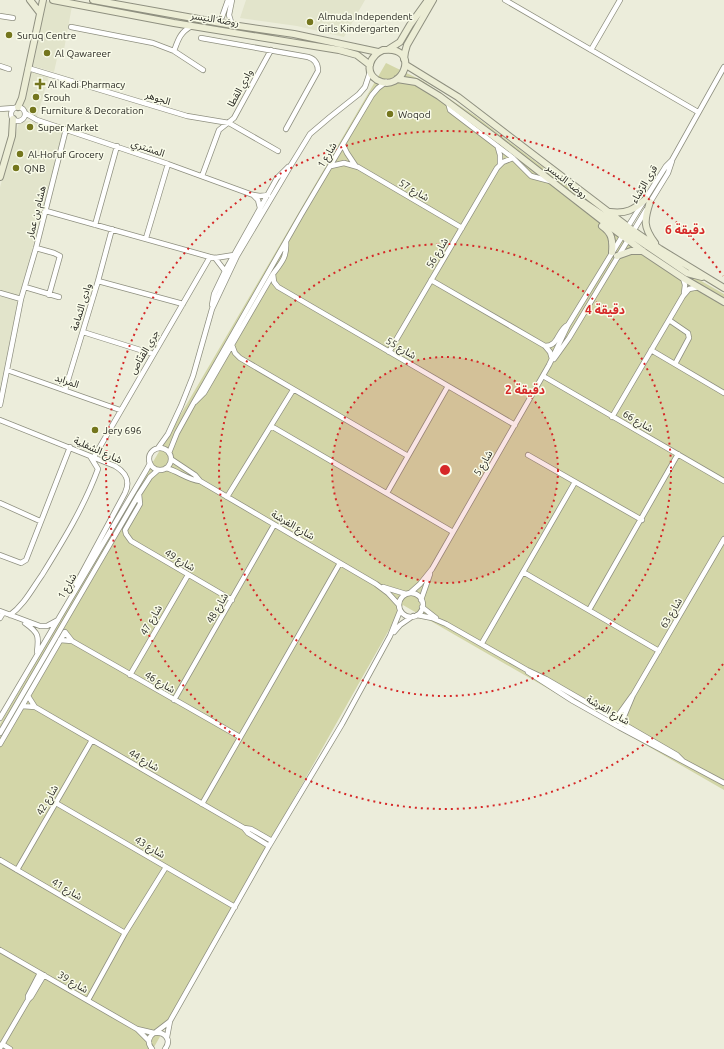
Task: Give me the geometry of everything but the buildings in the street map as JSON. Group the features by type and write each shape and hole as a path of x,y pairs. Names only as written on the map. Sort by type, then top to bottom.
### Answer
{"street":[{"path":"30,0 40,13"},
{"path":"0,177 12,136 11,112 16,108 22,98 43,0"},
{"name":"روضة النيسر","path":"53,0 174,23 347,51 362,58 370,65"},
{"name":"روضة النيسر","path":"93,0 232,26 294,34 378,52"},
{"path":"215,22 224,14 228,0"},
{"path":"232,0 228,15 232,26"},
{"path":"158,448 164,449 169,453 171,459 166,468 158,470 150,463 150,454 158,448 171,429 187,390 212,309 237,256 291,164 310,134 362,91 368,82 370,65 374,56 378,52 388,50 400,42 428,0"},
{"path":"370,72 377,80 388,82 397,79 402,75 405,62 404,52 433,0"},
{"path":"505,0 698,112"},
{"path":"591,50 620,0"},
{"path":"0,16 13,18"},
{"path":"174,23 180,36"},
{"path":"174,52 180,36 193,25"},
{"path":"70,27 143,40 174,52 203,70"},
{"path":"201,38 313,59 318,66 318,71 286,129"},
{"name":"وادي القطا","path":"202,176 218,130 234,118 271,50"},
{"path":"388,50 398,52 405,62"},
{"name":"روضة النيسر","path":"405,62 458,97 610,212 644,252 683,278 724,302"},
{"path":"0,66 9,69"},
{"name":"قرى الرّشاء","path":"615,254 648,201 666,166 672,160 724,67"},
{"name":"الجوهر","path":"28,68 187,116 229,123 278,151"},
{"name":"روضة النيسر","path":"397,79 416,82 429,89 500,141 573,198 628,233 660,248 724,288"},
{"name":"شارع 1","path":"169,453 177,433 192,404 372,95 381,85 388,82"},
{"path":"448,102 450,110 513,158 531,176 551,181"},
{"path":"16,108 23,109 25,117 18,122 0,110 16,108"},
{"name":"المشتري","path":"25,113 37,120 117,146 253,195 268,195"},
{"name":"المشتري","path":"22,120 37,120"},
{"name":"هشام بن عمار","path":"0,405 21,299 46,211 66,129"},
{"name":"شارع 57","path":"343,145 352,161 358,167"},
{"path":"95,224 117,146"},
{"path":"498,147 500,164"},
{"path":"500,164 513,158"},
{"name":"شارع 57","path":"331,166 344,163 358,167 462,228"},
{"path":"146,238 168,164"},
{"path":"212,309 214,294 225,271 277,178 291,164"},
{"name":"شارع 56","path":"389,352 500,164"},
{"path":"253,195 258,200 260,208"},
{"path":"549,365 569,338 615,254 610,233 579,207 573,198"},
{"path":"610,212 619,213 631,210 648,201"},
{"path":"648,201 645,217 646,227 650,236 660,248"},
{"path":"46,211 212,257 234,255"},
{"name":"وادى الثمامة","path":"65,390 112,229"},
{"path":"628,233 687,273 707,278"},
{"name":"شارع 1","path":"192,404 204,394 273,274 286,256 286,242"},
{"path":"36,248 54,252 60,256 49,295"},
{"path":"549,365 568,326 615,254 631,251 644,252"},
{"path":"212,257 225,271"},
{"name":"جري القنّاص","path":"92,457 212,257"},
{"path":"273,274 274,282 278,287"},
{"path":"683,278 686,287 683,296"},
{"path":"432,280 545,346 550,352 552,359"},
{"path":"98,281 183,304"},
{"path":"265,289 271,286 278,287"},
{"path":"25,287 59,297"},
{"name":"شارع 55","path":"278,287 515,425"},
{"path":"612,417 683,296 689,289 699,287"},
{"path":"0,293 21,299"},
{"path":"669,320 688,333 689,338 675,364"},
{"path":"545,346 550,346 554,343 562,329 568,326"},
{"path":"83,332 153,354"},
{"path":"232,345 234,352 240,358 408,456"},
{"path":"651,350 724,392"},
{"path":"225,357 240,358"},
{"name":"شارع 5","path":"408,594 420,584 432,569 549,365"},
{"name":"المرابد","path":"7,370 120,410"},
{"name":"شارع 66","path":"543,376 724,480"},
{"path":"387,493 448,386"},
{"path":"227,497 293,390"},
{"name":"شارع الشفلية","path":"0,420 115,466 123,471 127,477 128,488 73,589 70,599"},
{"path":"271,426 453,532"},
{"path":"0,555 18,562 23,562 27,557 70,447"},
{"path":"589,610 642,520 678,454"},
{"path":"528,455 642,520"},
{"path":"10,615 24,602 55,554 79,512 98,469 92,457"},
{"name":"شارع الفرشة","path":"171,459 195,475 200,481 376,584 399,604"},
{"name":"شارع 1","path":"0,718 150,463"},
{"name":"شارع الفرشة","path":"166,468 193,480 200,481"},
{"name":"شارع 1","path":"0,733 139,494 150,477 158,470"},
{"path":"482,644 575,482"},
{"name":"شارع 1","path":"125,530 140,504 139,494"},
{"path":"0,503 40,521"},
{"name":"شارع 48","path":"174,700 274,525"},
{"name":"شارع 49","path":"125,530 129,539 134,543 232,600"},
{"name":"شارع 63","path":"620,725 633,696 722,548 724,539"},
{"path":"202,804 340,563"},
{"name":"شارع 5","path":"421,600 432,569"},
{"path":"523,572 659,651"},
{"name":"شارع 47","path":"130,675 188,574"},
{"name":"شارع الفرشة","path":"376,584 408,594"},
{"path":"165,1049 168,1042 167,1037 170,1021 271,844 342,724 390,636 400,610 399,604 401,598 408,594 417,595 421,600 422,607 415,616 400,625 390,636"},
{"name":"شارع الفرشة","path":"422,607 446,624"},
{"path":"400,610 406,616 415,616"},
{"path":"0,618 2,612 36,626 47,626 58,620"},
{"name":"شارع الفرشة","path":"415,616 432,618 446,624 527,670 532,675 561,694 614,721 675,758 724,783"},
{"path":"21,620 36,632 38,638 37,656"},
{"name":"شارع 46","path":"72,641 60,640 65,632 72,641 240,737"},
{"path":"0,744 60,640"},
{"name":"شارع 44","path":"28,696 35,707"},
{"name":"شارع 63","path":"614,721 633,696"},
{"name":"شارع 44","path":"22,706 35,707 244,828 248,833 271,844"},
{"name":"شارع 42","path":"17,870 92,740"},
{"name":"شارع 43","path":"56,803 235,907"},
{"name":"شارع 41","path":"0,860 125,933"},
{"path":"88,1000 125,933 166,867"},
{"name":"شارع 39","path":"0,950 137,1029 162,1033 167,1037"},
{"path":"10,1049 1,1046 31,997 42,974"},
{"path":"150,1046 150,1036 170,1021"},
{"name":"شارع 39","path":"137,1029 150,1046"}],"shaded area":[{"name":"Almuda Independent Girls Kindergarten","path":"246,0 365,0 344,37 297,26 240,18"},
{"path":"46,1 72,6 63,55 58,54 54,72 33,66"},
{"path":"30,71 49,76 37,117 30,115 22,107"},
{"path":"28,121 45,124 63,131 20,296 0,291 0,187 19,123"},
{"path":"0,296 18,301 0,388"}],"green space":[{"path":"386,63 423,81 474,115 566,185 689,274 724,294 724,790 403,605 153,1049 0,1049 0,724"}],"place":[{"name":"Almuda Independent Girls Kindergarten","path":"310,22"},
{"name":"Suruq Centre","path":"9,35"},
{"name":"Al Qawareer","path":"47,53"},
{"name":"Al Kadi Pharmacy","path":"40,84"},
{"name":"Srouh","path":"36,97"},
{"name":"Furniture & Decoration","path":"33,110"},
{"name":"Woqod","path":"390,114"},
{"name":"Super Market","path":"30,127"},
{"name":"Al-Hofuf Grocery","path":"20,154"},
{"name":"QNB","path":"16,168"},
{"name":"Jery 696","path":"95,430"}]}
